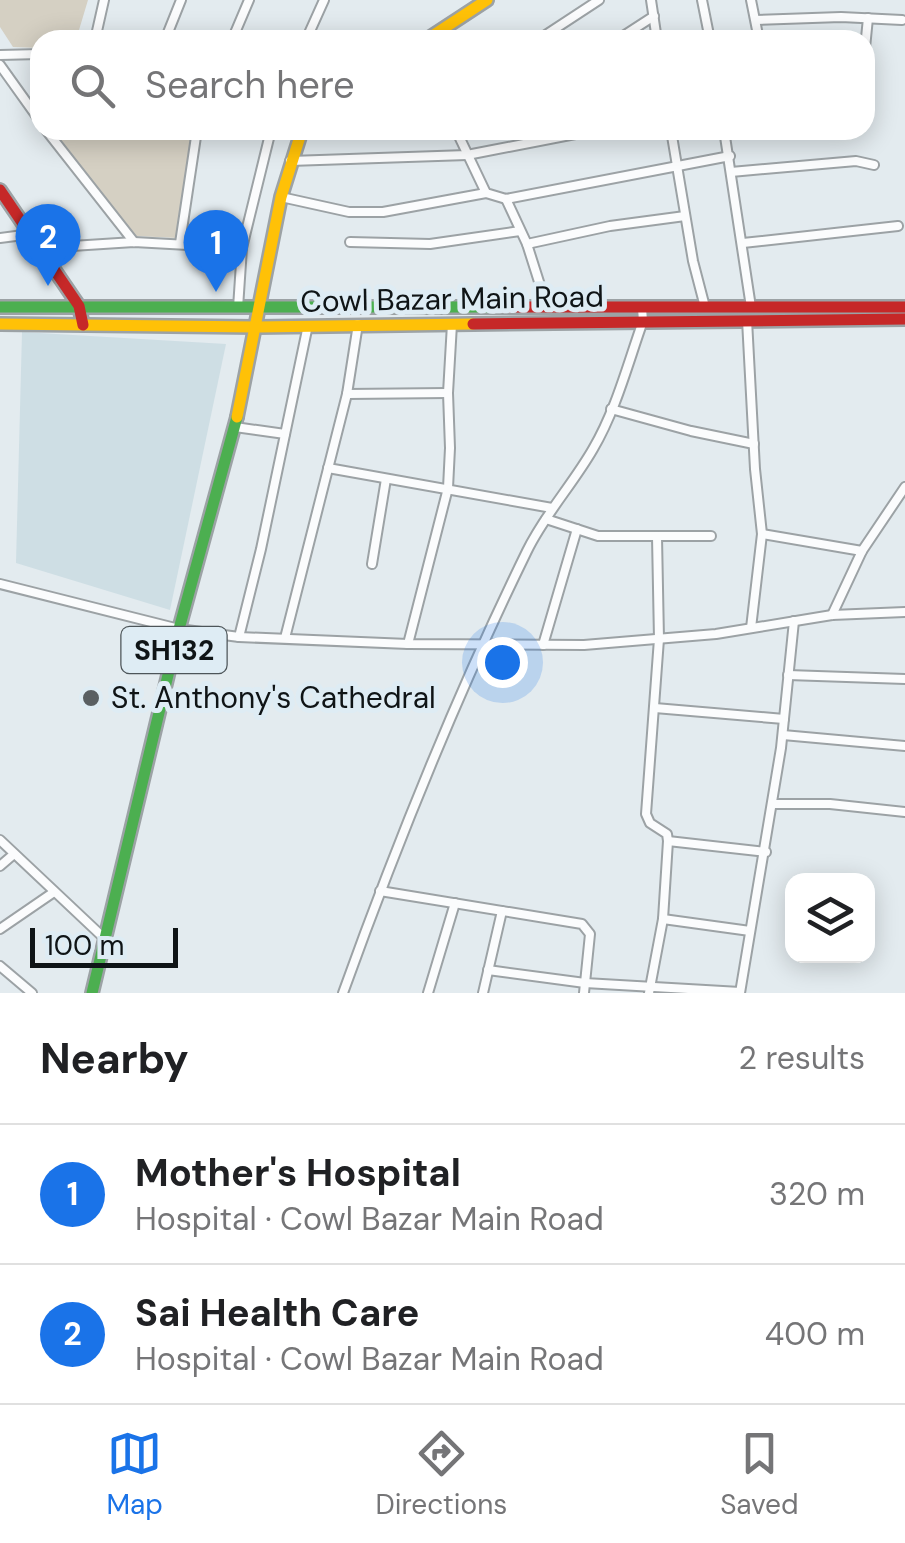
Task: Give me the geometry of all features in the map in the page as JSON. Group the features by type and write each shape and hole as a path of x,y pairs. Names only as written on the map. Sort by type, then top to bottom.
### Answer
{"street":[{"path":"97,30 104,0"},
{"path":"169,30 181,0"},
{"path":"236,30 248,0"},
{"path":"310,30 324,0"},
{"path":"442,30 488,0"},
{"path":"553,30 599,0"},
{"path":"651,0 656,30"},
{"path":"702,0 708,30"},
{"path":"751,0 758,30"},
{"path":"632,30 654,16"},
{"path":"867,30 868,18"},
{"path":"756,20 902,20"},
{"path":"0,55 30,54"},
{"path":"0,65 30,107"},
{"path":"54,140 134,242"},
{"path":"180,244 196,140"},
{"path":"238,308 242,248 269,140"},
{"name":"SH132","path":"92,993 178,629 234,427 281,197 298,140"},
{"path":"460,140 486,194"},
{"path":"290,162 467,156 546,140"},
{"path":"673,140 705,307"},
{"path":"726,140 743,244 762,534 752,628"},
{"path":"281,197 349,212 382,212 486,194 506,199 730,156"},
{"path":"732,172 856,161 874,165"},
{"path":"0,190 79,306 83,325"},
{"path":"506,199 527,244 547,308"},
{"path":"527,244 610,226 685,216"},
{"path":"743,244 898,226"},
{"path":"350,242 430,244 520,231"},
{"path":"0,238 31,234"},
{"path":"41,248 134,242 242,248"},
{"name":"Cowl Bazar Main Road","path":"0,307 547,308 642,314 705,307 749,313 905,318"},
{"name":"Cowl Bazar Main Road","path":"0,324 452,324 905,307"},
{"path":"344,993 380,891 483,644 529,545 594,447 612,409 642,314"},
{"path":"285,638 347,394 358,324"},
{"path":"408,644 448,488 452,324"},
{"path":"238,637 261,549 308,325"},
{"path":"347,394 448,393"},
{"path":"612,409 691,432 754,444"},
{"path":"234,427 284,434"},
{"path":"328,468 552,508"},
{"path":"372,564 386,479"},
{"path":"832,615 862,551 905,486"},
{"path":"546,519 598,536 711,536"},
{"path":"542,645 578,530"},
{"path":"762,534 862,551"},
{"path":"650,989 662,918 668,841 667,834 650,823 646,814 660,639 656,537"},
{"path":"0,584 178,629 238,637 408,644 542,645 660,639 832,615 905,612"},
{"path":"488,970 584,988 740,993 766,852 794,621"},
{"path":"788,675 905,679"},
{"path":"655,708 784,719"},
{"path":"782,735 905,746"},
{"path":"772,804 830,804 905,812"},
{"path":"0,840 104,938"},
{"path":"668,841 766,852"},
{"path":"0,866 14,854"},
{"path":"380,891 588,928 584,988"},
{"path":"0,929 54,892"},
{"path":"428,993 454,902"},
{"path":"482,993 502,911"},
{"path":"662,918 750,930"},
{"path":"0,966 28,992"}],"shaded area":[{"path":"0,0 88,0 79,30 30,30 30,48 13,47 0,27"},
{"path":"59,140 191,140 177,238 136,236"},
{"path":"22,332 226,344 170,610 16,563"}],"traffic: fast":[{"path":"0,307 496,307"},
{"path":"92,993 179,629 237,417"}],"traffic: slow":[{"path":"441,30 487,0"},
{"path":"237,417 281,197 299,140"},
{"path":"0,324 473,324"}],"traffic: jam":[{"path":"0,190 79,306 83,325"},
{"path":"496,307 905,307"},
{"path":"473,324 905,319"}],"place":[{"name":"Sai Health Care","path":"48,286"},
{"name":"Mother's Hospital","path":"216,292"},
{"name":"St. Anthony's Cathedral","path":"91,698"}]}
